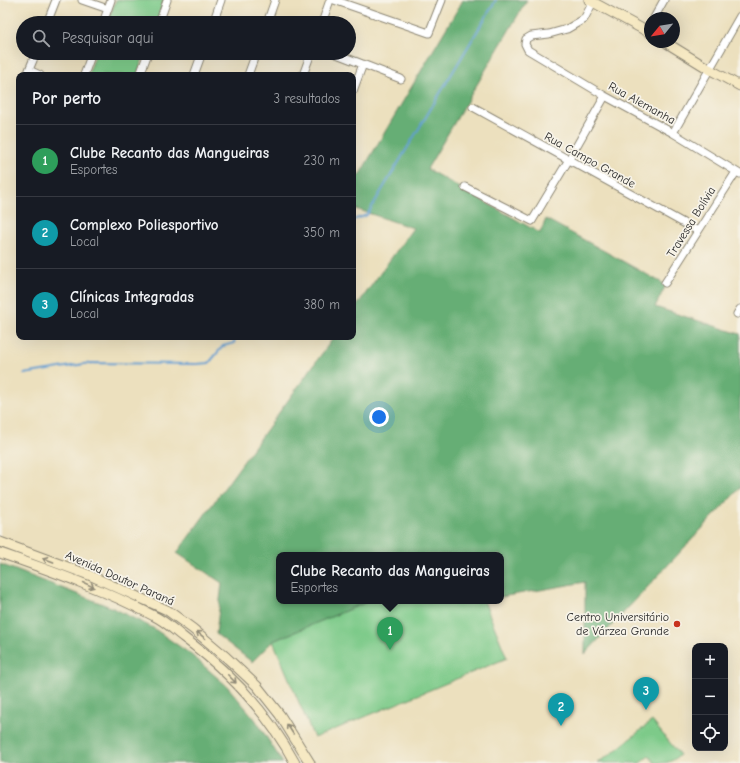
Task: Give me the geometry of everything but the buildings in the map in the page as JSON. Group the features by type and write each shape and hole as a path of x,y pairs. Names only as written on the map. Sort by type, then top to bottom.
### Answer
{"main road":[{"path":"591,1 644,28"},
{"path":"675,48 740,86"},
{"name":"Avenida Doutor Paraná","path":"0,542 89,575 166,610 193,628 257,686 280,715 310,763"},
{"name":"Avenida Doutor Paraná","path":"0,553 79,580 156,616 232,678 258,707 286,746 295,763"}],"street":[{"path":"50,16 56,0"},
{"path":"82,0 108,9"},
{"path":"106,16 111,0"},
{"path":"161,16 167,0"},
{"path":"215,16 221,0"},
{"path":"269,16 275,0"},
{"path":"324,16 330,0"},
{"path":"334,0 429,33 442,0"},
{"path":"657,12 664,0"},
{"name":"Rua Alemanha","path":"591,1 584,19 567,30 531,36 526,39 525,44 528,50 673,133 738,173"},
{"path":"673,133 740,16"},
{"path":"34,60 30,70 34,72"},
{"path":"85,72 89,60"},
{"path":"141,72 145,60"},
{"path":"195,72 199,60"},
{"path":"249,72 253,60"},
{"path":"304,72 308,60"},
{"path":"352,60 401,79"},
{"path":"356,83 363,64"},
{"path":"465,187 532,221 606,96"},
{"name":"Rua Campo Grande","path":"473,107 568,161 698,231"},
{"name":"Travessa Bolívia","path":"665,283 698,231 738,173"}],"green space":[{"path":"116,0 165,0 159,16 110,16"},
{"path":"463,0 527,0 427,169 540,233 546,219 666,285 655,307 740,334 740,488 585,654 585,582 504,596 504,552 276,552 276,604 362,604 273,641 252,662 216,634 222,583 177,553 332,340 356,340 356,307 413,228 356,209 356,177 360,174"},
{"path":"93,60 142,60 138,72 89,72"},
{"path":"0,564 113,608 153,628 189,653 227,686 255,719 283,763 0,763"},
{"path":"362,604 485,604 507,658 314,738 273,641"},
{"path":"652,721 680,755 674,760 663,763 655,763 649,756 640,763 597,763 611,754"}],"waterway":[{"path":"356,219 367,215 496,0"},
{"path":"24,374 90,363 209,363 223,346 234,343 234,340"}],"place":[{"name":"Centro Universitário de Várzea Grande","path":"677,624"},
{"name":"Clube Recanto das Mangueiras","path":"390,650"},
{"name":"Clínicas Integradas","path":"646,710"},
{"name":"Complexo Poliesportivo","path":"561,726"}]}
